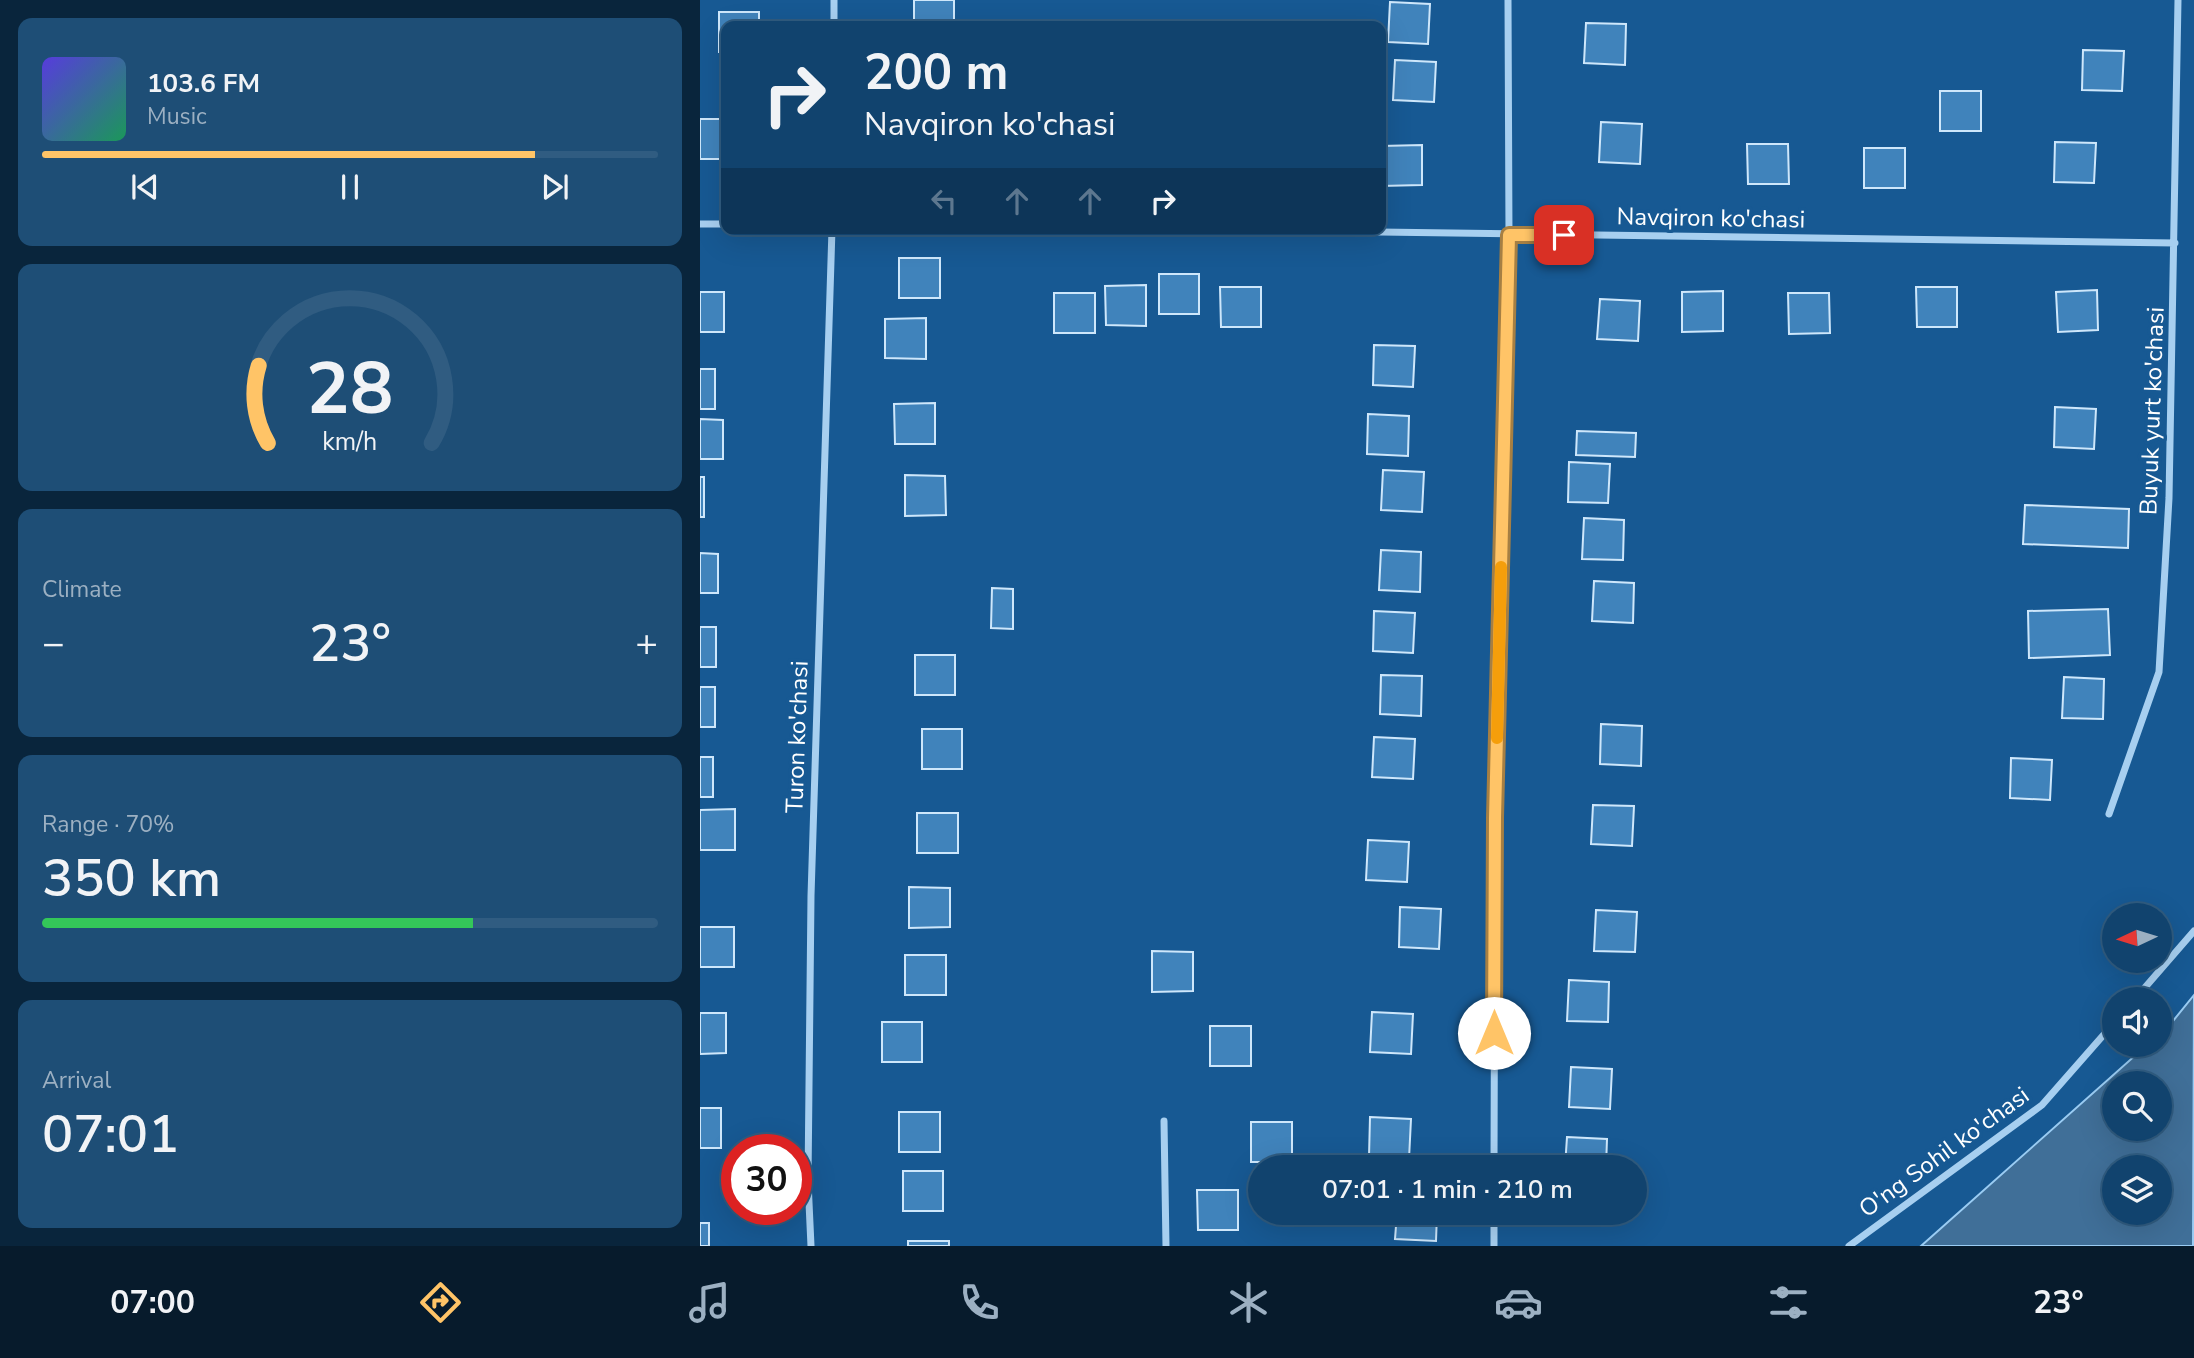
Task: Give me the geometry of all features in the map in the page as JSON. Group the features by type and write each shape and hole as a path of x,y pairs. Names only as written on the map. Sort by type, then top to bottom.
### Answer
{"street":[{"path":"834,0 834,21"},
{"path":"1494,1155 1495,818 1509,235 1508,0"},
{"name":"Buyuk yurt ko'chasi","path":"2109,814 2160,672 2169,498 2178,0"},
{"path":"700,223 721,224"},
{"name":"Navqiron ko'chasi","path":"1386,233 2175,243"},
{"name":"Turon ko'chasi","path":"811,1246 808,1181 811,896 832,235"},
{"path":"2145,987 2194,931"},
{"name":"O'ng Sohil ko'chasi","path":"1849,1246 2042,1105 2102,1037"},
{"path":"1164,1121 1166,1246"},
{"path":"1494,1225 1494,1246"}],"water":[{"path":"2194,995 2193,1246 1921,1246 2102,1085 2102,1141 2172,1141 2172,1071 2118,1071 2134,1057 2172,1057 2172,1022"}],"building":[{"path":"914,0 954,0 954,21 914,21"},
{"path":"1390,2 1430,4 1428,44 1388,42"},
{"path":"719,12 759,12 759,21 721,21 719,52"},
{"path":"1586,23 1626,24 1625,65 1584,63"},
{"path":"2083,50 2124,51 2122,91 2082,90"},
{"path":"1395,60 1436,62 1434,102 1393,100"},
{"path":"1940,91 1981,91 1981,131 1940,131"},
{"path":"700,119 721,119 721,159 700,159"},
{"path":"1601,122 1642,124 1640,164 1599,162"},
{"path":"2055,142 2096,143 2094,183 2054,182"},
{"path":"1747,144 1788,144 1789,184 1748,184"},
{"path":"1422,145 1422,185 1386,186 1386,146"},
{"path":"1864,148 1905,148 1905,188 1864,188"},
{"path":"899,258 940,258 940,298 899,298"},
{"path":"1159,274 1199,274 1199,314 1159,314"},
{"path":"1146,285 1146,326 1106,325 1105,286"},
{"path":"1220,287 1261,287 1261,327 1221,327"},
{"path":"1916,287 1957,287 1957,327 1917,327"},
{"path":"2097,290 2098,330 2058,332 2056,292"},
{"path":"1723,291 1723,331 1682,332 1682,292"},
{"path":"700,292 724,292 724,332 700,332"},
{"path":"1054,293 1095,293 1095,333 1054,333"},
{"path":"1788,293 1829,293 1830,333 1789,334"},
{"path":"1600,299 1640,301 1638,341 1597,339"},
{"path":"926,318 926,359 885,358 885,319"},
{"path":"1374,345 1415,346 1413,387 1373,385"},
{"path":"700,369 715,369 715,409 700,409"},
{"path":"935,403 935,444 895,444 894,404"},
{"path":"2055,407 2096,409 2094,449 2054,447"},
{"path":"1368,414 1409,416 1408,456 1367,454"},
{"path":"700,419 723,420 723,459 700,459"},
{"path":"1577,431 1636,433 1635,457 1576,455"},
{"path":"1569,462 1610,464 1608,503 1568,502"},
{"path":"1383,470 1424,472 1422,512 1381,510"},
{"path":"905,475 945,476 946,515 905,516"},
{"path":"700,477 704,477 704,517 700,517"},
{"path":"2025,505 2129,509 2128,548 2023,544"},
{"path":"1584,518 1624,520 1623,560 1582,559"},
{"path":"1381,550 1421,552 1420,592 1379,590"},
{"path":"700,553 718,554 718,593 700,593"},
{"path":"1594,581 1634,583 1633,623 1592,621"},
{"path":"992,588 1013,589 1013,629 991,628"},
{"path":"2108,609 2110,655 2029,658 2028,611"},
{"path":"1374,611 1415,613 1413,653 1373,651"},
{"path":"700,627 716,627 716,667 700,667"},
{"path":"915,655 955,655 955,695 915,695"},
{"path":"1381,675 1422,676 1421,716 1380,714"},
{"path":"2064,677 2104,679 2103,719 2062,718"},
{"path":"700,687 715,687 715,727 700,727"},
{"path":"1601,724 1642,726 1641,766 1600,764"},
{"path":"922,729 962,729 962,769 922,769"},
{"path":"1374,737 1415,739 1413,779 1372,777"},
{"path":"700,757 713,757 713,797 700,797"},
{"path":"2011,758 2052,760 2050,800 2010,798"},
{"path":"1593,805 1634,806 1632,846 1591,844"},
{"path":"735,809 735,850 700,850 700,810"},
{"path":"917,813 958,813 958,853 917,853"},
{"path":"1368,840 1409,842 1407,882 1366,880"},
{"path":"909,887 950,888 950,927 909,928"},
{"path":"1400,907 1441,909 1439,949 1399,947"},
{"path":"1596,910 1637,912 1635,952 1594,951"},
{"path":"700,927 734,927 734,967 700,967"},
{"path":"1152,951 1193,952 1193,991 1152,992"},
{"path":"905,955 946,955 946,995 905,995"},
{"path":"1569,980 1609,982 1608,1022 1567,1021"},
{"path":"1372,1012 1413,1014 1411,1054 1370,1052"},
{"path":"700,1013 726,1013 726,1053 700,1054"},
{"path":"882,1022 922,1022 922,1062 882,1062"},
{"path":"1210,1026 1251,1026 1251,1066 1210,1066"},
{"path":"1571,1067 1612,1069 1610,1109 1569,1107"},
{"path":"700,1108 721,1108 721,1148 700,1148"},
{"path":"899,1112 940,1112 940,1152 899,1152"},
{"path":"1370,1117 1411,1119 1409,1155 1369,1155"},
{"path":"1251,1122 1292,1122 1292,1155 1251,1155"},
{"path":"1567,1137 1607,1139 1606,1155 1566,1155"},
{"path":"903,1171 943,1171 943,1211 903,1211"},
{"path":"1197,1190 1238,1190 1238,1230 1198,1230"},
{"path":"700,1223 709,1223 709,1246 700,1246"},
{"path":"1396,1225 1437,1225 1436,1241 1395,1239"},
{"path":"908,1241 949,1241 949,1246 908,1246"}],"slow traffic":[{"path":"1497,738 1501,567"}],"route":[{"path":"1494,1033 1495,818 1509,235 1564,235"}]}
